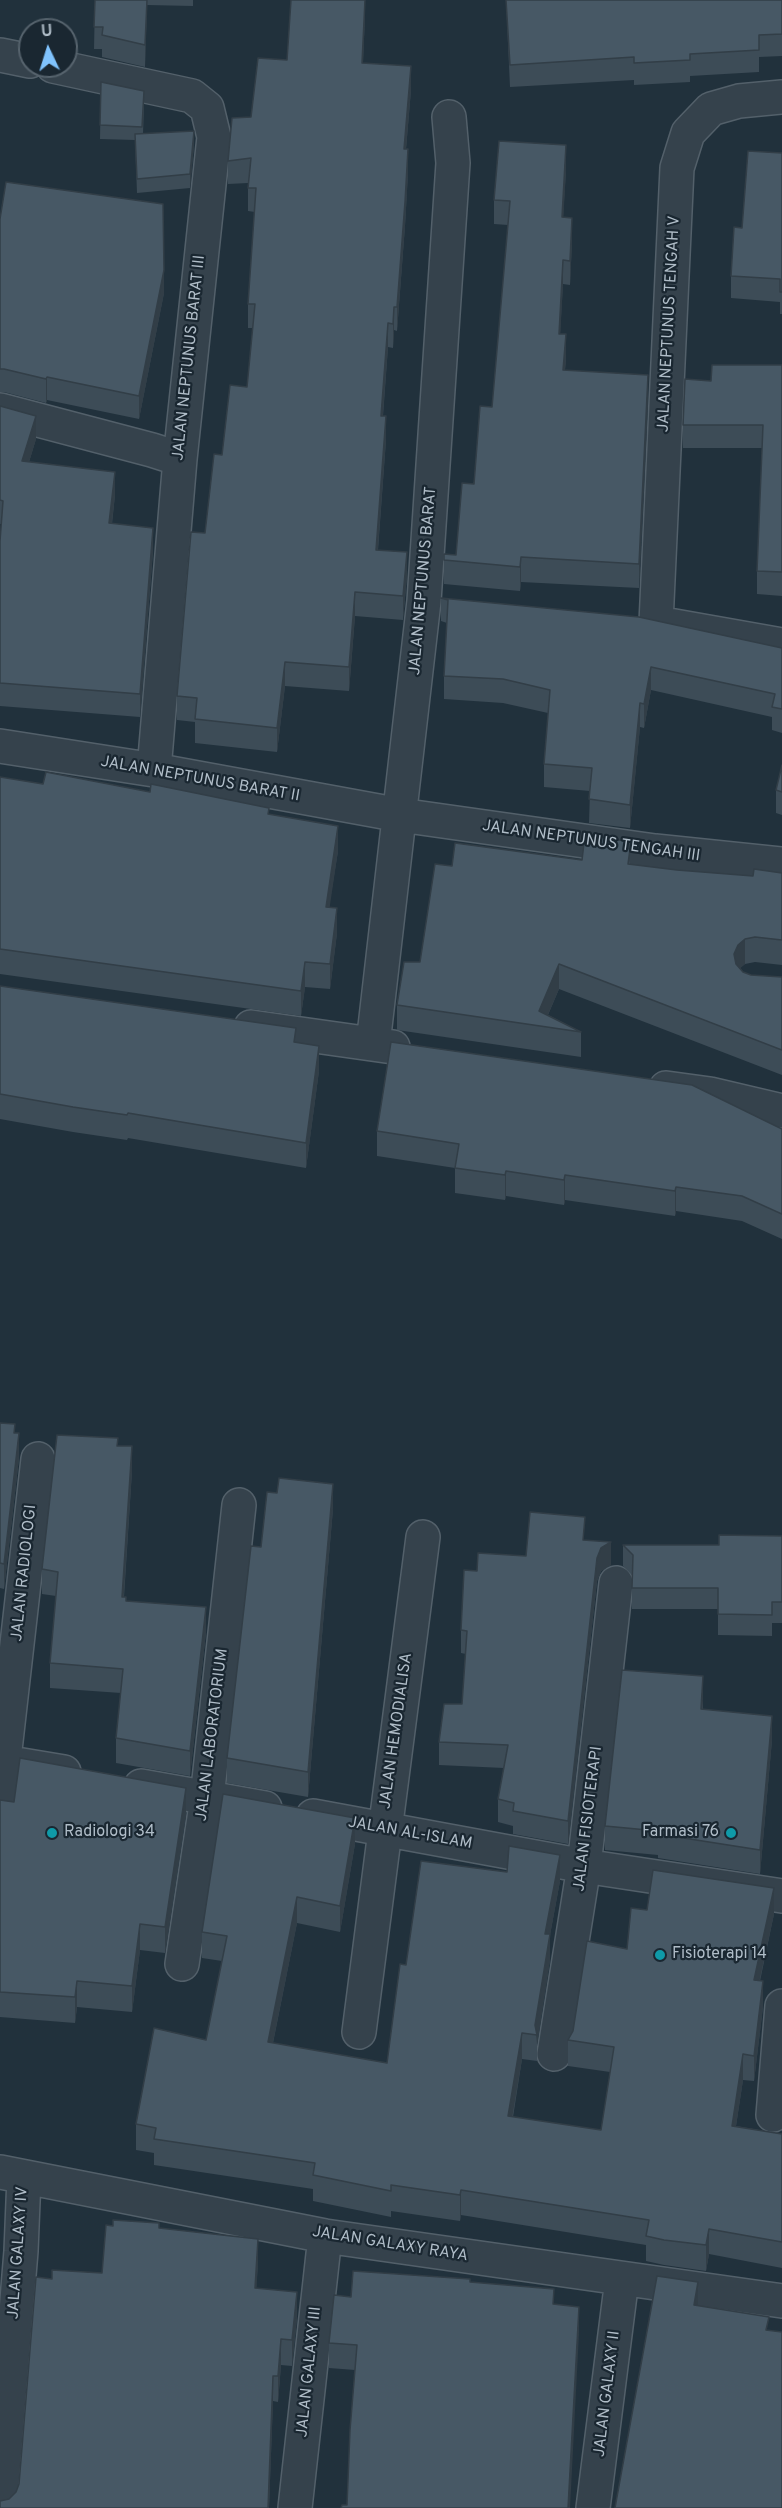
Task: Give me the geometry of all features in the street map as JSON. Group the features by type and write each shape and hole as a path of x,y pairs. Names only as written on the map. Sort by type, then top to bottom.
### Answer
{"street":[{"path":"0,55 18,59"},
{"name":"JALAN NEPTUNUS BARAT III","path":"78,71 192,96 207,108 214,137 180,459 154,770"},
{"name":"JALAN NEPTUNUS TENGAH V","path":"656,623 677,168 688,133 711,109 739,101 782,97"},
{"name":"JALAN NEPTUNUS BARAT","path":"372,1044 424,601 453,163 449,117"},
{"path":"0,410 180,459"},
{"path":"424,601 459,604"},
{"path":"621,619 782,645"},
{"name":"JALAN NEPTUNUS BARAT II","path":"0,746 154,770 185,778 400,815"},
{"name":"JALAN NEPTUNUS TENGAH III","path":"400,815 656,851 782,864"},
{"path":"222,1023 419,1051"},
{"path":"640,1084 710,1094 782,1111"},
{"name":"JALAN RADIOLOGI","path":"0,1794 38,1459"},
{"name":"JALAN LABORATORIUM","path":"182,1964 207,1798 239,1505"},
{"name":"JALAN HEMODIALISA","path":"359,2032 423,1537"},
{"name":"JALAN FISIOTERAPI","path":"554,2054 584,1866 616,1583"},
{"name":"JALAN AL-ISLAM","path":"4,1762 384,1828 584,1866 782,1896"},
{"path":"773,2115 781,2018"},
{"name":"JALAN GALAXY RAYA","path":"12,2175 325,2236 782,2301"},
{"name":"JALAN GALAXY IV","path":"0,2508 21,2251 12,2175"},
{"name":"JALAN GALAXY III","path":"295,2508 325,2236"},
{"name":"JALAN GALAXY II","path":"593,2508 622,2279"}],"building":[{"path":"95,0 147,0 145,45 102,35 103,27 94,27"},
{"path":"291,0 365,0 362,63 411,66 404,149 408,149 397,307 394,307 393,324 388,323 381,416 386,416 376,550 407,552 403,596 355,592 349,667 285,662 277,728 195,719 197,698 177,696 191,532 205,533 214,454 222,455 230,385 247,387 255,304 248,304 256,188 248,188 251,158 228,161 232,118 251,117 258,58 287,60"},
{"path":"506,0 782,0 782,34 759,35 759,50 690,54 690,60 634,63 634,57 510,65"},
{"path":"101,82 144,91 142,127 100,125"},
{"path":"194,131 190,174 137,179 135,134"},
{"path":"499,141 566,145 562,217 572,218 570,261 563,260 559,334 566,334 563,370 648,375 639,564 521,557 520,567 444,560 444,554 456,555 462,483 474,484 480,406 492,407 510,201 494,200"},
{"path":"748,151 782,153 782,292 780,292 780,279 731,276 734,227 742,228"},
{"path":"6,182 163,204 164,270 139,396 0,369 0,219"},
{"path":"712,365 782,365 782,572 757,571 763,425 683,425 685,379 711,381"},
{"path":"0,406 36,416 22,461 115,472 109,523 153,528 140,694 0,683 0,541 3,501 0,500"},
{"path":"441,598 639,617 782,648 782,709 772,707 775,694 651,667 644,704 640,703 630,805 589,799 592,768 544,764 550,690 503,679 444,676 448,600"},
{"path":"782,765 782,792 776,790"},
{"path":"46,772 150,792 151,784 269,808 268,814 338,826 326,907 337,908 330,964 305,962 301,991 0,949 0,777 43,784"},
{"path":"585,835 626,841 625,848 630,849 628,864 753,876 754,869 782,873 782,940 755,937 745,939 738,945 734,954 736,964 743,972 751,975 782,977 782,1050 559,964 539,1011 581,1032 397,1005 404,962 420,962 435,864 452,866 455,843 582,860"},
{"path":"0,986 296,1028 294,1042 319,1046 306,1143 0,1094"},
{"path":"391,1042 692,1085 782,1129 782,1214 742,1196 676,1187 675,1191 565,1175 564,1180 506,1171 505,1175 455,1168 459,1144 377,1131"},
{"path":"0,1423 15,1424 14,1433 19,1433 4,1564 0,1563"},
{"path":"57,1435 118,1438 117,1446 132,1446 122,1597 126,1597 126,1601 206,1607 190,1751 116,1738 123,1669 50,1663 58,1572 42,1569"},
{"path":"279,1478 333,1484 308,1772 227,1758 251,1546 261,1547 267,1492 277,1493"},
{"path":"530,1512 585,1517 583,1540 611,1542 601,1548 597,1558 568,1821 513,1811 514,1803 498,1799 508,1745 439,1742 444,1704 462,1704 467,1631 461,1630 464,1570 477,1571 478,1553 526,1556"},
{"path":"719,1535 782,1536 782,1602 772,1602 772,1615 718,1614 718,1588 632,1588 633,1555 623,1545 719,1545"},
{"path":"622,1670 703,1676 701,1709 772,1716 760,1850 658,1834 658,1831 605,1826"},
{"path":"20,1758 186,1788 165,1927 140,1924 132,1986 77,1981 75,1997 0,1992 0,1800 14,1802"},
{"path":"223,1794 355,1818 340,1906 297,1897 268,2042 387,2063 400,1964 406,1965 421,1861 507,1872 509,1846 560,1855 545,1934 550,1934 535,2025 537,2035 522,2033 508,2116 601,2130 614,2047 568,2040 573,2031 587,1941 627,1949 631,1908 647,1910 653,1870 774,1888 754,1980 763,1981 754,2056 743,2054 732,2126 782,2134 782,2242 709,2229 706,2245 664,2240 646,2236 649,2220 461,2190 460,2195 391,2185 391,2191 313,2175 315,2163 154,2139 156,2128 136,2124 154,2028 206,2040 227,1936 202,1932"},
{"path":"113,2220 159,2223 159,2228 258,2239 255,2288 297,2292 292,2340 281,2339 278,2376 273,2376 268,2508 0,2508 0,2501 9,2499 16,2492 19,2484 36,2277 52,2279 52,2270 102,2273 106,2225 113,2226"},
{"path":"353,2271 470,2279 470,2282 554,2289 553,2304 579,2307 568,2508 341,2508 342,2505 347,2505 357,2345 329,2343 334,2295 351,2297"},
{"path":"657,2276 698,2282 694,2305 769,2317 766,2330 782,2332 782,2508 615,2508"}],"place":[{"name":"Radiologi 34","path":"52,1833"},
{"name":"Farmasi 76","path":"731,1833"},
{"name":"Fisioterapi 14","path":"660,1955"}]}
